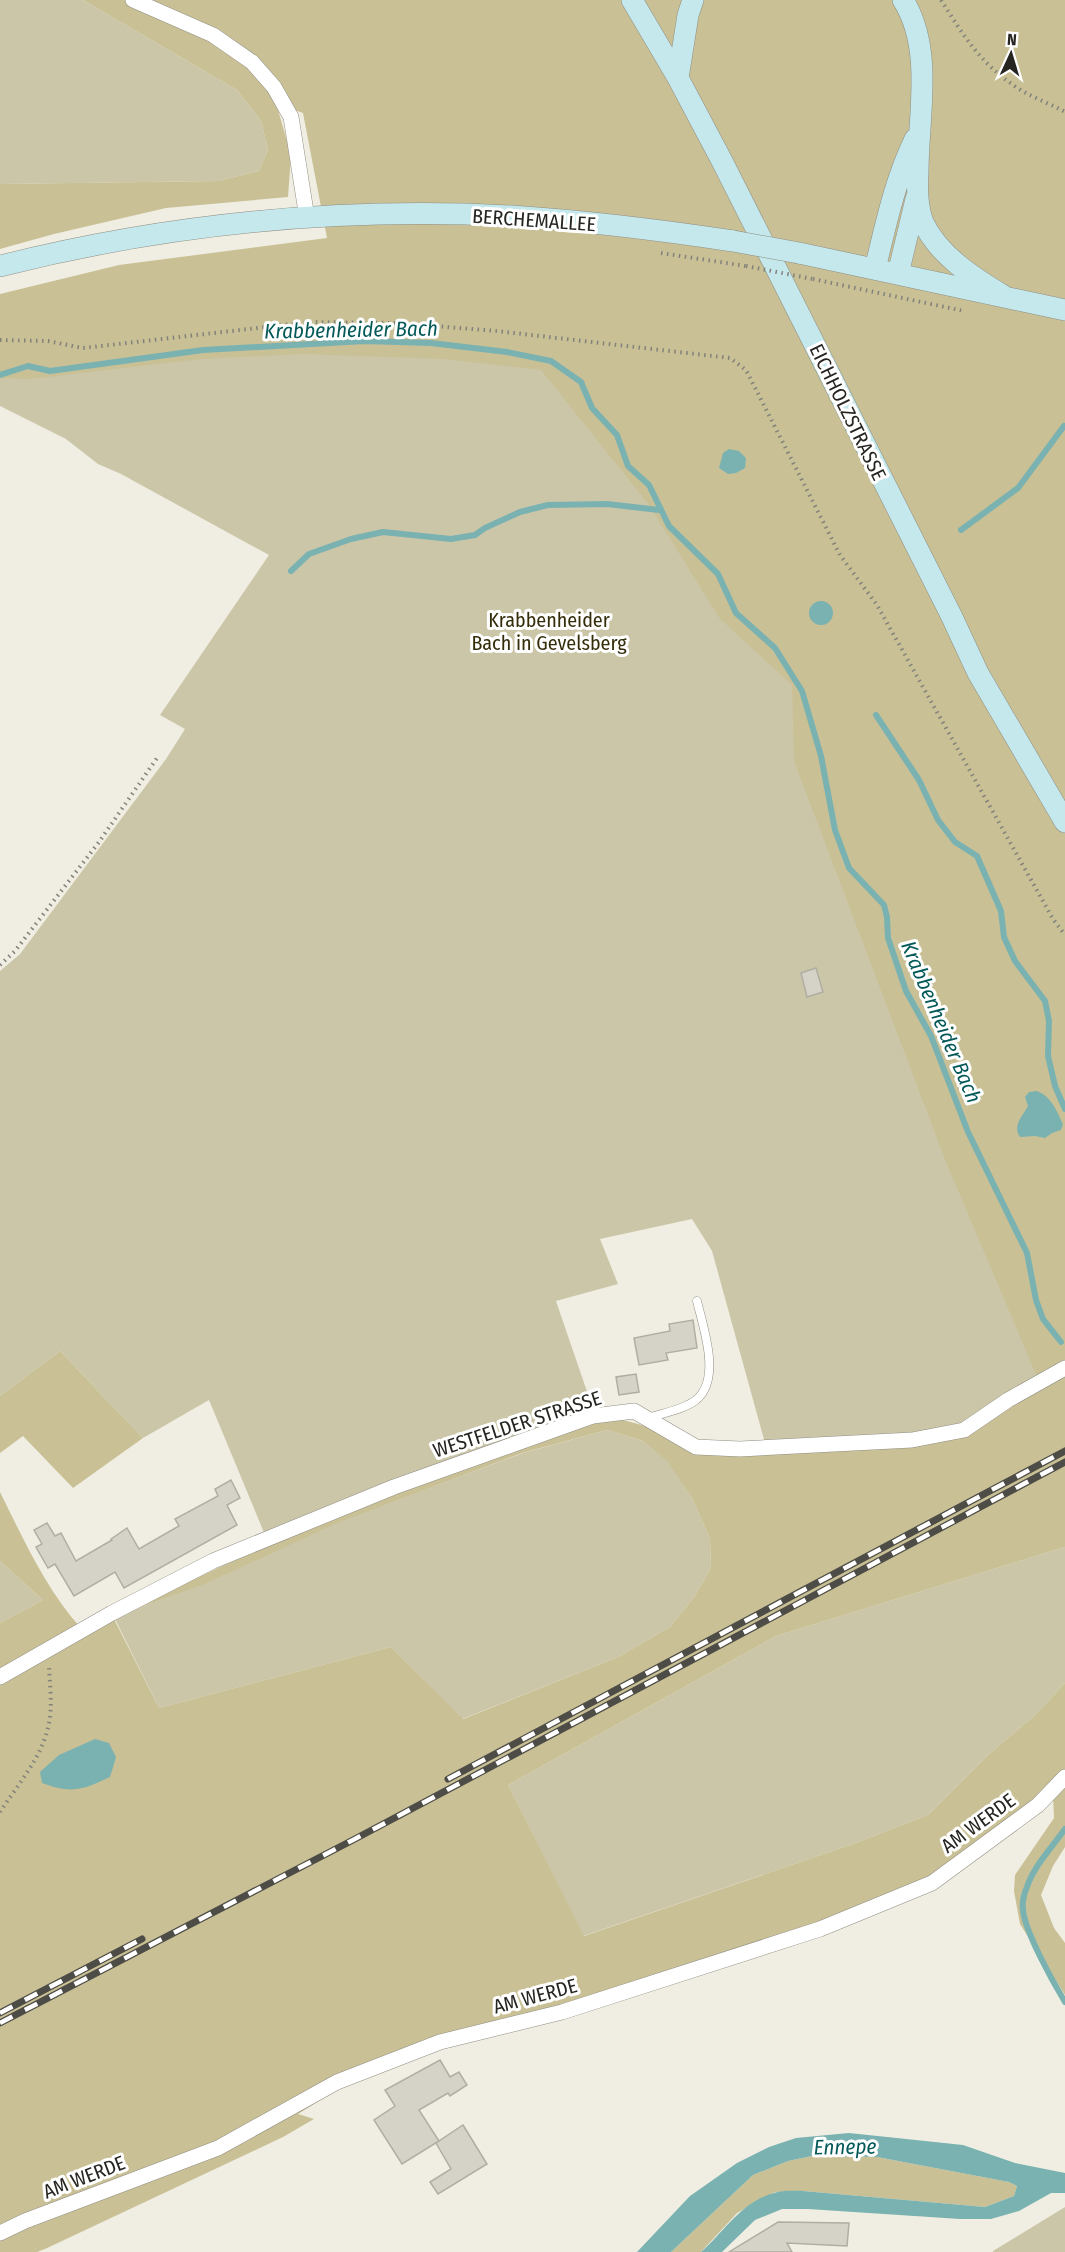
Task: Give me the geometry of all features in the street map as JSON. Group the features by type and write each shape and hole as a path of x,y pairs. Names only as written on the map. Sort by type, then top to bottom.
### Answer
{"main road":[{"name":"EICHHOLZSTRASSE","path":"632,0 678,78 752,219 978,673 1065,822"},
{"path":"678,78 688,15 693,0"},
{"path":"898,274 917,193 918,133 922,88 922,60 915,28 903,0"},
{"path":"875,268 901,171 918,133"},
{"path":"917,193 923,221 937,245 978,280 1004,296"},
{"name":"BERCHEMALLEE","path":"0,266 159,233 218,225 381,214 512,216 648,229 733,241 875,268 1065,310"}],"street":[{"path":"133,0 213,34 252,62 274,87 291,117 307,218"},
{"name":"WESTFELDER STRASSE","path":"0,1677 112,1613 213,1561 394,1487 593,1416 634,1411 696,1447 740,1449 912,1440 964,1430 1008,1400 1065,1368"},
{"name":"AM WERDE","path":"0,2233 25,2221 218,2148 337,2082 440,2042 562,2012 809,1932 932,1883 1038,1805 1065,1777"}],"lane":[{"path":"646,1418 677,1409 697,1399 705,1385 709,1371 709,1346 697,1301"}],"path":[{"path":"940,0 969,45 991,69 1017,88 1065,112"},
{"path":"656,252 813,279"},
{"path":"0,340 48,340 83,348 310,322 396,323 519,333 730,358 746,370 840,555 877,606 1053,919 1065,935"},
{"path":"0,965 15,951 99,842 158,758"},
{"path":"0,1812 40,1749 48,1728 51,1697 48,1649"}],"green space":[{"path":"0,0 83,0 237,90 261,121 268,150 259,171 218,181 0,184"},
{"name":"Krabbenheider Bach in Gevelsberg","path":"206,341 723,375 1065,1317 1038,1379 960,1427 912,1436 765,1443 712,1251 692,1219 600,1239 618,1284 556,1301 593,1409 265,1535 209,1400 143,1438 60,1351 0,1396 0,971 20,954 166,759 185,729 160,715 269,555 121,474 98,464 66,439 0,406 0,367"},
{"path":"607,1430 643,1441 667,1460 692,1498 710,1539 711,1568 694,1597 670,1627 618,1657 462,1719 391,1647 159,1708 114,1617 206,1583 336,1523 523,1453"},
{"path":"1065,1547 1065,1683 1034,1716 988,1755 928,1815 853,1844 583,1936 508,1785 776,1636"},
{"path":"0,1561 43,1600 0,1623"},
{"path":"1065,2207 1065,2252 993,2252 993,2251"}],"shaded area":[{"path":"83,0 1065,0 1065,1547 776,1636 508,1785 584,1936 853,1844 928,1815 988,1755 1034,1716 1065,1683 1065,1847 1053,1866 1041,1895 1054,1928 1065,1943 1065,1995 1020,1924 1014,1891 1015,1875 1054,1818 1053,1794 929,1881 816,1926 375,2066 298,2114 314,2119 283,2137 45,2249 37,2252 0,2252 0,1681 113,1617 291,1534 490,1456 606,1420 623,1420 649,1427 690,1449 967,1432 1040,1384 946,1162 794,761 792,685 720,619 649,505 541,370 443,359 302,354 201,359 30,379 0,378 0,294 119,265 327,238 303,113 276,103 291,155 288,197 166,208 0,249 0,184 218,181 259,171 268,150 261,121 237,90","holes":["607,1430 643,1441 667,1461 692,1498 710,1539 711,1568 694,1597 670,1627 618,1657 463,1719 391,1647 159,1708 113,1617 205,1584 335,1524 522,1453"]},
{"path":"60,1351 143,1438 73,1488 23,1436 0,1453 0,1396"},
{"path":"0,1492 45,1579 80,1627 0,1670 0,1623 43,1600 0,1561"},
{"path":"812,2156 877,2157 1009,2182 1017,2186 1014,2196 985,2207 803,2191 775,2192 737,2213 701,2252 671,2252 753,2175 788,2161"}],"water":[{"path":"729,449 739,451 746,458 745,468 728,474 719,468 723,453"},
{"path":"821,601 826,602 832,608 832,618 826,624 821,625 816,624 810,618 809,613 810,608 816,602"},
{"path":"1037,1091 1053,1104 1063,1124 1061,1130 1045,1138 1020,1137 1017,1125 1028,1106 1025,1097 1029,1092"},
{"path":"95,1739 109,1743 116,1757 110,1777 77,1789 61,1789 42,1783 40,1772 59,1755"},
{"name":"Ennepe","path":"849,2133 963,2145 1015,2163 1065,2173 1065,2193 1051,2193 1019,2211 991,2219 782,2209 755,2220 722,2252 701,2252 743,2210 762,2197 777,2192 803,2191 985,2207 1014,2196 1017,2186 1009,2182 877,2157 812,2156 788,2161 753,2175 671,2252 637,2252 690,2196 737,2163 769,2147 796,2138"}],"building":[{"path":"816,968 823,992 807,997 801,973"},
{"path":"693,1320 697,1348 666,1353 668,1360 639,1365 634,1338 670,1331 669,1324"},
{"path":"636,1374 639,1392 619,1395 616,1377"},
{"path":"231,1480 240,1498 227,1505 237,1525 124,1588 115,1572 74,1596 55,1564 48,1568 36,1547 42,1544 34,1530 47,1523 55,1536 61,1533 76,1561 112,1540 127,1528 139,1549 179,1526 175,1519 218,1496 215,1489"},
{"path":"440,2060 450,2077 459,2072 467,2085 450,2096 448,2093 419,2110 439,2141 402,2164 374,2120 395,2106 385,2090"},
{"path":"463,2125 487,2164 438,2194 430,2182 451,2169 436,2143"},
{"path":"778,2222 849,2223 847,2246 787,2243 792,2252 729,2252"}],"waterway":[{"name":"Krabbenheider Bach","path":"0,375 28,366 50,371 203,350 365,341 431,343 507,352 551,361 581,382 592,408 617,435 628,466 649,485 669,526 718,574 736,613 775,648 802,691 821,756 835,830 849,868 884,905 888,938 906,991 931,1036 968,1132 1027,1253 1036,1300 1043,1319 1061,1342"},
{"path":"961,530 1018,488 1064,426"},
{"path":"291,571 309,554 351,539 383,532 451,539 475,535 520,512 548,505 607,504 659,510"},
{"path":"876,715 919,780 938,820 955,842 977,856 1001,911 1004,937 1015,961 1045,1001 1049,1021 1048,1056 1055,1086 1065,1109"},
{"name":"Krabbenheider Bach","path":"1065,1829 1034,1872 1023,1901 1025,1919 1034,1944 1065,2002"}],"railway":[{"path":"448,1779 1065,1451"},
{"path":"0,2023 353,1840 1065,1462"},
{"path":"0,2013 142,1939"}]}
